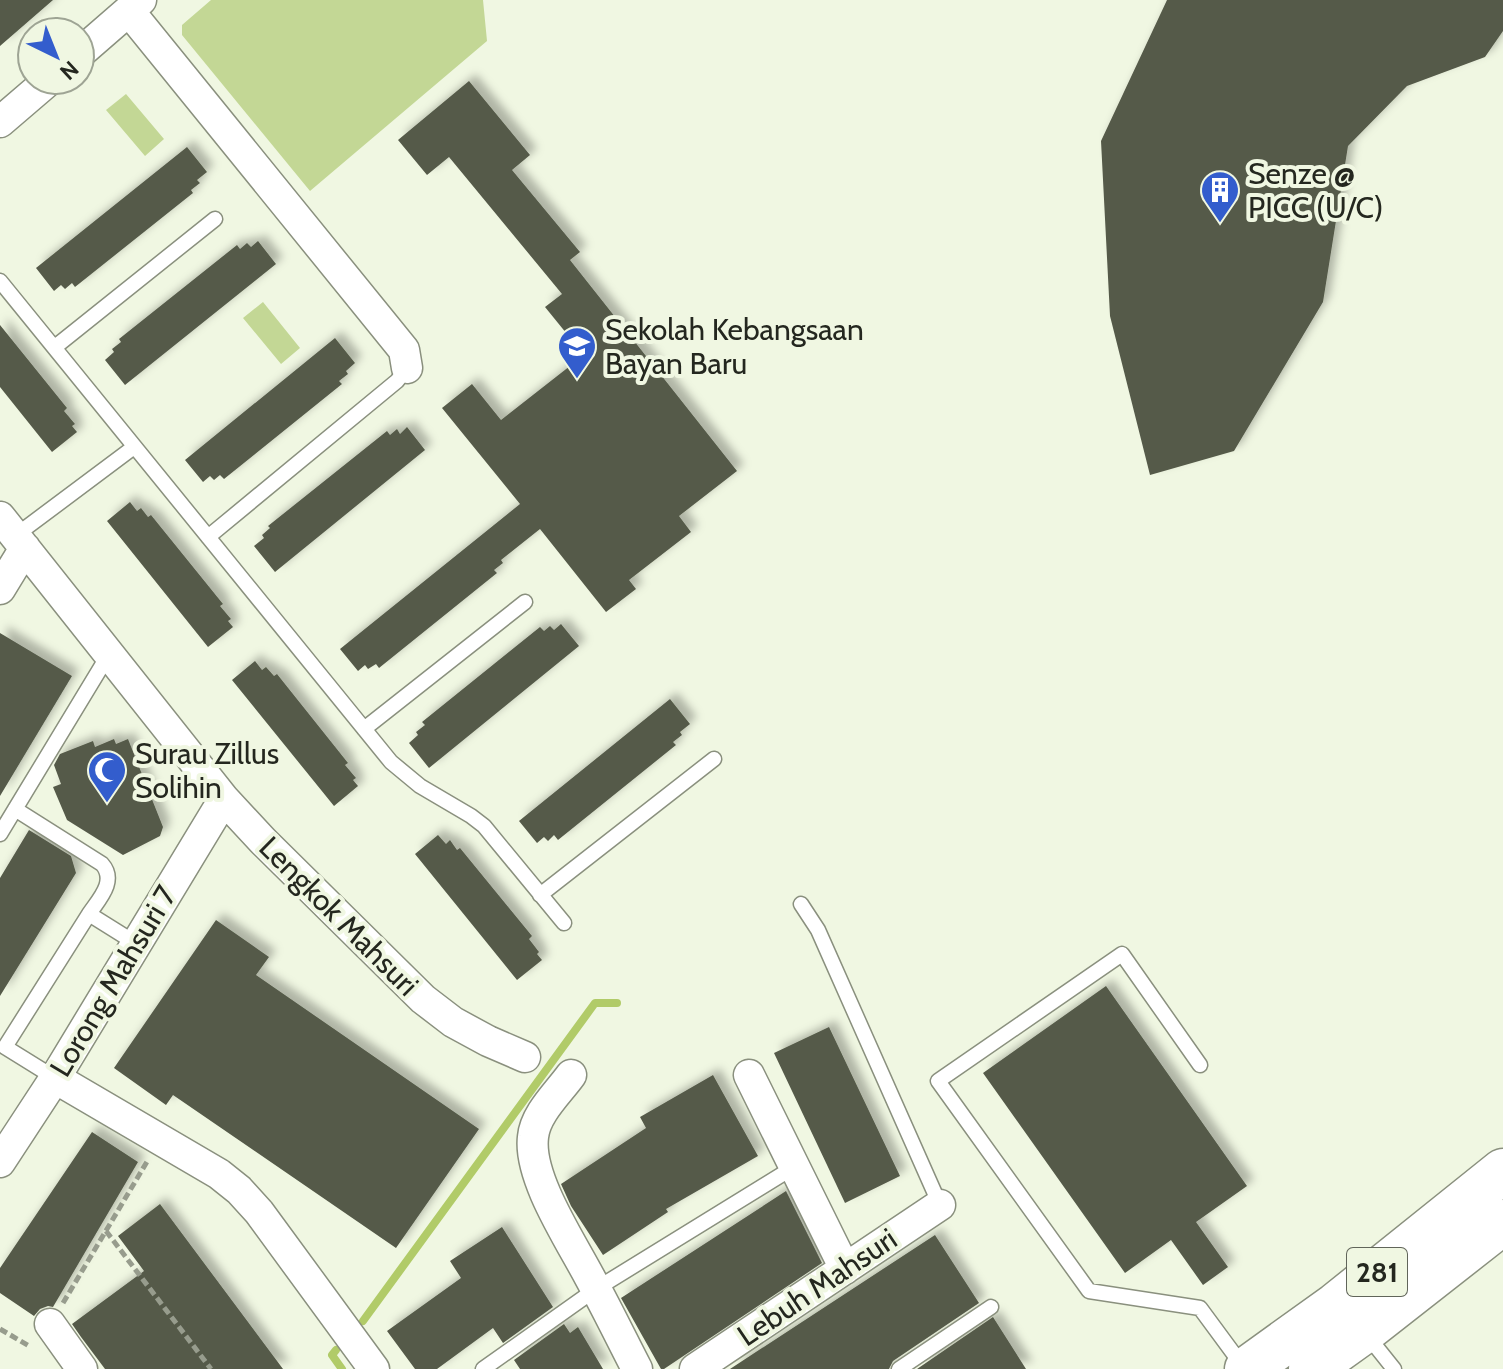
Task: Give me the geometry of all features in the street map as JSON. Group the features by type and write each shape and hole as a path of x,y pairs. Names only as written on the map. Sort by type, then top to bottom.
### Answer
{"main road":[{"name":"281","path":"1246,1369 1336,1305 1503,1171"},
{"name":"281","path":"1311,1369 1503,1222"}],"street":[{"path":"96,39 135,6 404,350 407,368"},
{"path":"0,122 30,96"},
{"path":"0,589 13,534"},
{"name":"Lengkok Mahsuri","path":"13,534 224,799 263,841 423,999 453,1022 525,1057"},
{"name":"Lorong Mahsuri 7","path":"0,1162 55,1078 224,799"},
{"path":"571,1075 539,1118 533,1136 532,1158 538,1178 637,1369"},
{"path":"749,1075 845,1269"},
{"path":"55,1078 219,1174 239,1190 259,1212 374,1369"},
{"name":"Lebuh Mahsuri","path":"713,1364 940,1205"},
{"path":"50,1324 82,1369"}],"lane":[{"path":"55,347 215,219"},
{"path":"0,281 391,762 420,786 484,826 564,923"},
{"path":"208,537 397,381 407,368"},
{"path":"13,534 134,447"},
{"path":"364,729 525,602"},
{"path":"0,834 109,654"},
{"path":"540,895 714,759"},
{"path":"15,809 102,864 109,874 107,887 3,1050 55,1078"},
{"path":"801,904 818,930 940,1205"},
{"path":"89,914 137,944"},
{"path":"1200,1065 1122,954 938,1081 1089,1291 1200,1308 1246,1369"},
{"path":"483,1369 596,1289 794,1167"},
{"path":"899,1369 991,1307"},
{"path":"1364,1331 1394,1369"}],"path":[{"path":"50,1324 160,1140"},
{"path":"106,1231 211,1369"}],"green space":[{"path":"211,0 483,0 487,41 310,191 182,35 182,25"},
{"path":"126,94 164,139 145,156 106,110"},
{"path":"263,302 300,348 281,364 243,318"}],"building":[{"path":"0,0 53,0 35,16 16,16 16,32 0,46"},
{"name":"Senze @ PICC (U/C)","path":"1167,0 1503,0 1503,31 1485,57 1407,86 1348,146 1323,302 1234,451 1150,475 1110,316 1101,141"},
{"path":"469,81 530,155 512,170 580,252 570,260 737,471 679,516 691,532 629,580 636,589 606,612 540,529 501,560 503,563 494,570 497,573 379,668 376,664 368,669 365,665 358,671 340,649 520,504 442,408 472,384 501,420 584,355 545,307 562,294 449,157 427,175 398,140"},
{"path":"187,147 207,172 197,180 200,183 191,190 193,193 75,287 72,283 65,289 61,285 54,291 36,268"},
{"path":"258,241 276,264 125,385 105,360 121,342 119,339 237,245 240,249 247,243 251,247"},
{"path":"0,325 67,408 64,411 75,424 72,426 77,432 52,452 0,387"},
{"path":"335,338 355,363 339,381 342,384 224,479 220,475 214,480 210,476 203,482 185,460"},
{"path":"407,427 425,450 275,572 254,546 264,538 262,535 270,528 268,526 387,431 390,435 397,429 400,434"},
{"path":"130,502 137,511 141,508 148,517 151,515 223,604 220,606 231,619 228,621 233,627 208,647 107,521"},
{"path":"561,624 579,646 429,768 409,743 425,725 422,722 540,627 544,631 550,626 554,630"},
{"path":"0,633 72,676 0,796"},
{"path":"255,661 262,670 266,667 274,676 277,674 348,763 345,765 356,778 353,780 358,786 334,806 232,680"},
{"path":"670,699 690,724 673,742 676,745 558,840 554,835 548,841 544,837 537,843 519,821"},
{"name":"Surau Zillus Solihin","path":"114,739 116,744 128,739 163,827 160,836 123,855 67,820 53,787 61,784 54,765 60,754 93,741 95,747"},
{"path":"29,830 71,856 76,873 0,996 0,878"},
{"path":"438,835 446,844 450,840 457,850 460,848 532,936 529,939 542,960 517,980 415,854"},
{"path":"216,920 269,957 256,975 479,1129 396,1248 173,1095 166,1105 114,1068"},
{"path":"1106,986 1247,1186 1196,1222 1228,1267 1203,1285 1171,1240 1125,1273 983,1073"},
{"path":"829,1027 900,1176 845,1203 774,1053"},
{"path":"713,1075 758,1156 666,1209 668,1212 603,1255 571,1206 561,1184 646,1128 640,1117"},
{"path":"92,1132 138,1162 53,1307 40,1309 34,1316 0,1293 0,1268"},
{"path":"786,1191 822,1263 661,1369 621,1298"},
{"path":"160,1204 283,1369 105,1369 81,1337 72,1324 144,1271 118,1236"},
{"path":"502,1227 553,1307 503,1343 493,1328 437,1369 415,1369 387,1331 461,1278 450,1261"},
{"path":"935,1235 979,1303 893,1361 889,1369 730,1369"},
{"path":"993,1317 1026,1369 917,1369"},
{"path":"564,1324 570,1333 578,1327 603,1369 520,1369 514,1360"}],"waterway":[{"path":"363,1321 595,1003 617,1003"},
{"path":"336,1350 332,1355 342,1369"}],"place":[{"name":"Senze @ PICC (U/C)","path":"1220,224"},
{"name":"Sekolah Kebangsaan Bayan Baru","path":"577,380"},
{"name":"Surau Zillus Solihin","path":"107,804"}]}
